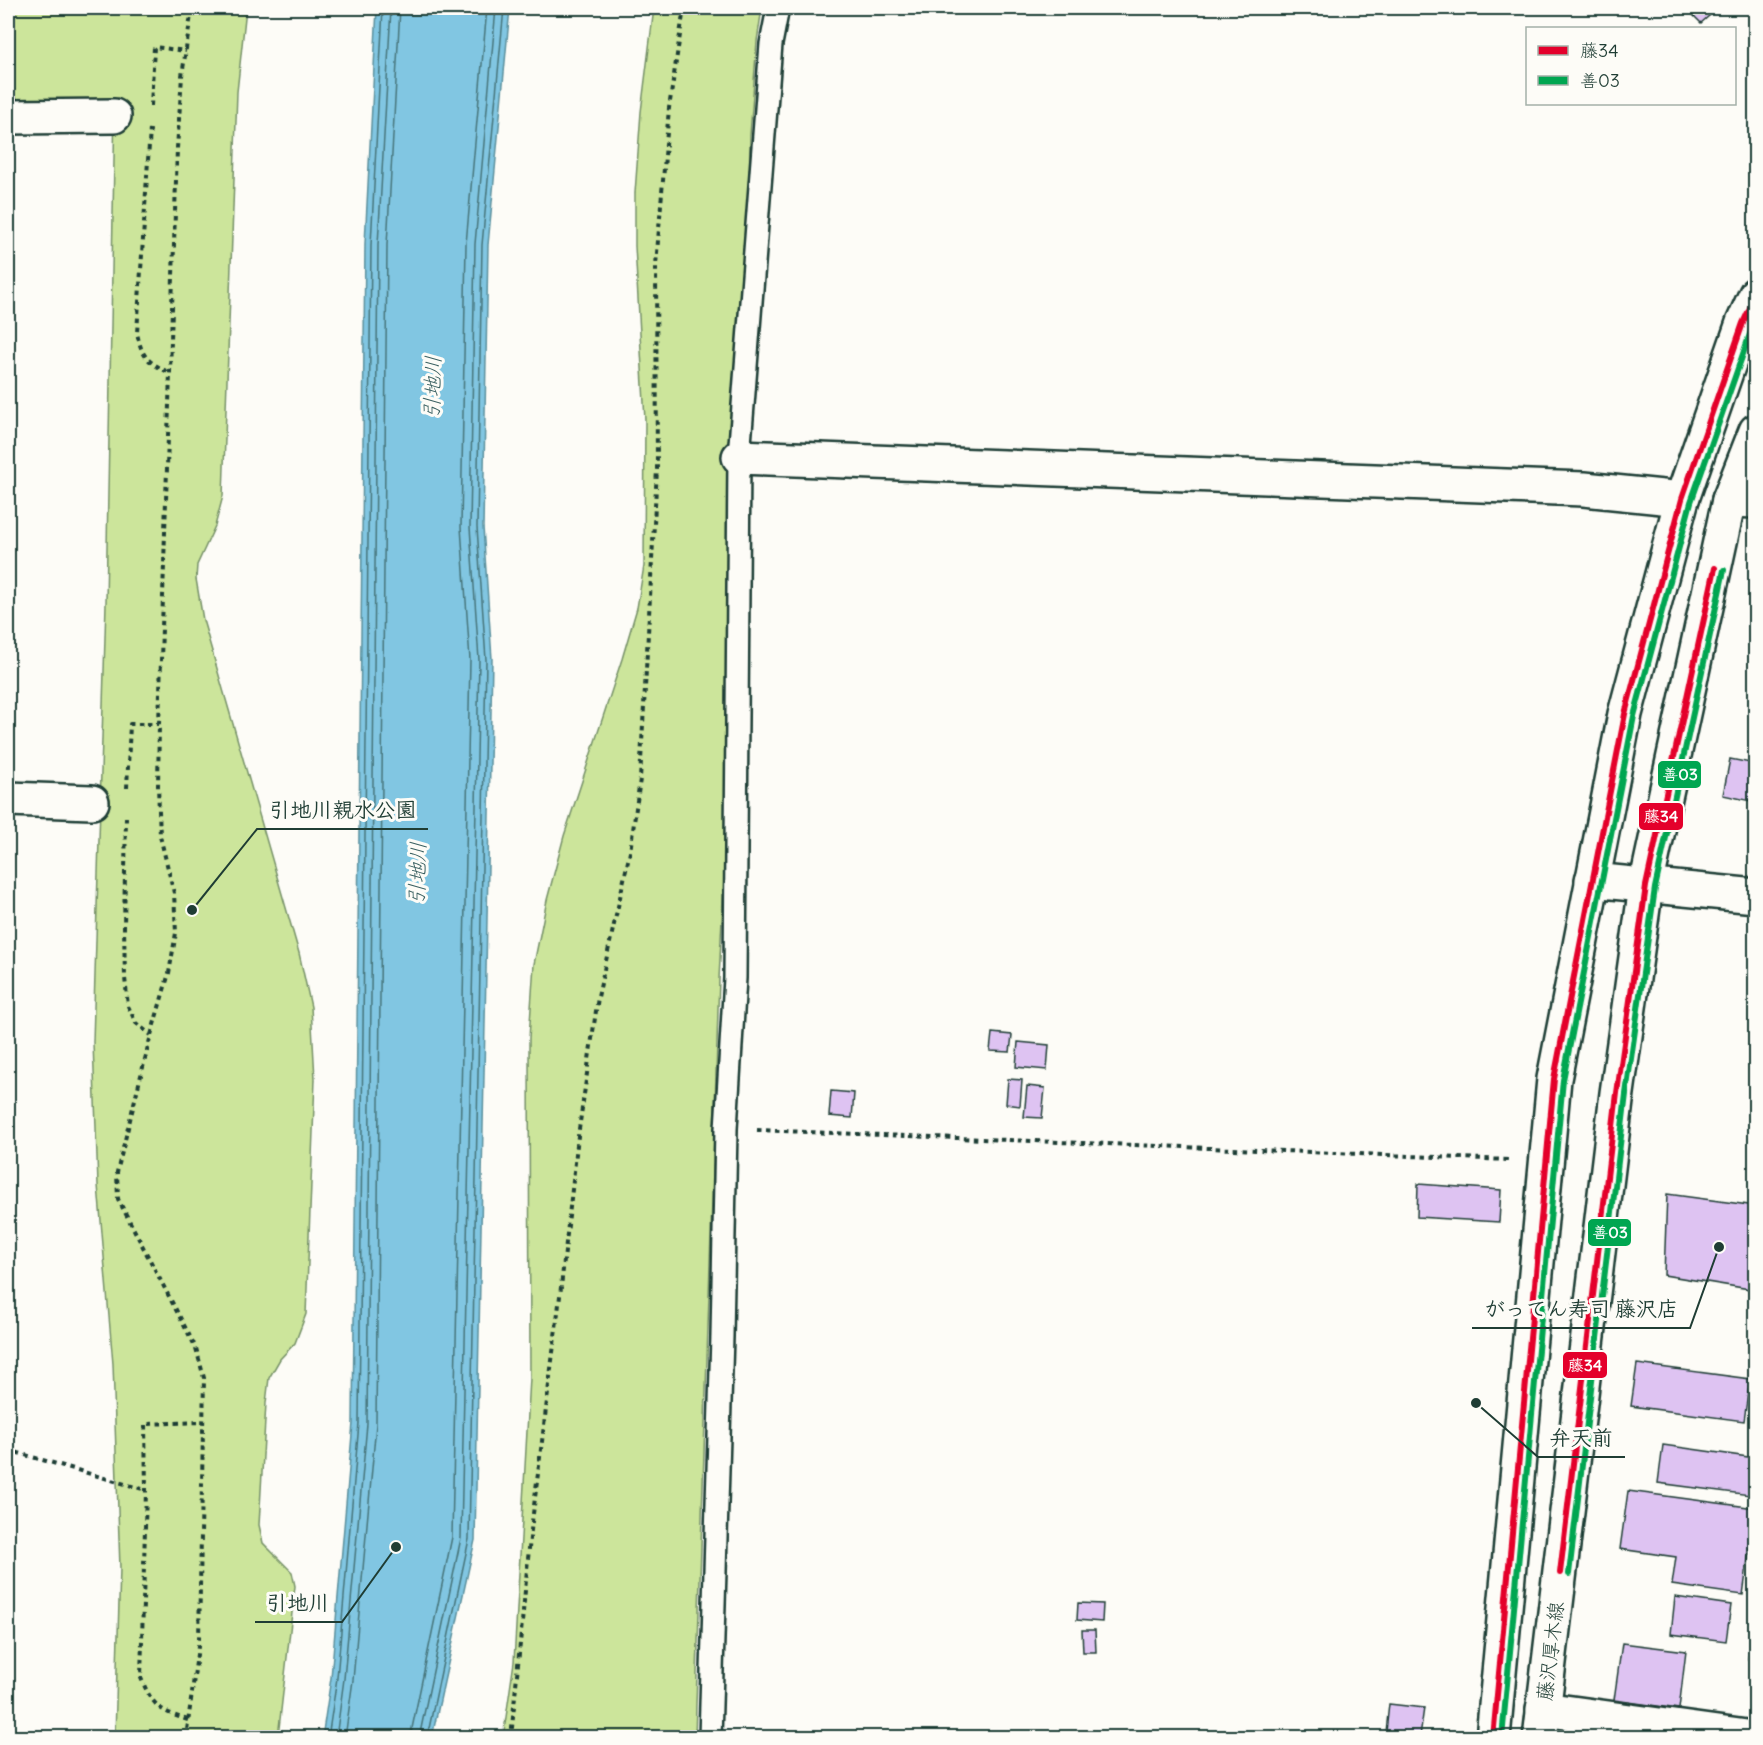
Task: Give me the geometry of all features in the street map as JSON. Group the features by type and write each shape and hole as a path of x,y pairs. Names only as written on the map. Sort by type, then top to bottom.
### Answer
{"main road":[{"path":"8,117 114,116"},
{"path":"1493,1737 1554,1079 1625,714 1682,499 1755,294"},
{"name":"藤沢厚木線","path":"1542,1723 1617,1093 1646,886 1742,501 1755,431"},
{"path":"739,457 1584,489 1682,499"},
{"path":"8,799 92,802"},
{"path":"1592,880 1755,896"},
{"path":"1542,1723 1754,1737"}],"lane":[{"path":"710,1737 726,1129 735,978 739,457 771,44 778,8"}],"path":[{"path":"186,1737 199,1639 204,1378 196,1348 118,1199 117,1172 170,974 176,933 174,893 160,836 159,724 177,148 182,76 192,8"},
{"path":"511,1737 530,1538 578,1136 598,998 630,852 640,779 657,469 655,309 658,230 669,108 684,8"},
{"path":"151,116 154,47 186,51"},
{"path":"150,127 137,333 141,352 152,364 170,372"},
{"path":"127,793 130,724 159,724"},
{"path":"126,815 125,948 128,1006 136,1023 152,1035"},
{"path":"726,1129 1546,1162"},
{"path":"188,1720 166,1713 149,1699 141,1678 146,1490 145,1424 204,1422"},
{"path":"8,1450 146,1490"}],"green space":[{"path":"8,8 246,8 237,92 223,496 215,526 197,565 196,579 203,620 299,953 311,1007 315,1079 306,1314 295,1343 280,1359 269,1378 259,1525 263,1543 292,1572 295,1586 278,1737 115,1737 120,1568 113,1364 98,1185 93,1042 106,604 115,104 8,104"},
{"path":"654,8 762,8 757,41 750,135 746,378 719,979 695,1737 503,1738 514,1662 530,1378 529,1038 534,964 547,900 564,836 622,659 637,608 644,566 645,420 635,246 635,193 641,112"}],"water":[{"path":"377,8 510,8 488,245 483,527 492,659 475,1540 432,1737 322,1738 331,1678 353,1423 365,244"}],"building":[{"path":"1686,8 1718,8 1701,23"},
{"path":"1730,759 1756,764 1756,802 1723,795"},
{"path":"992,1033 1012,1035 1010,1052 990,1051"},
{"path":"1018,1042 1049,1045 1047,1070 1016,1067"},
{"path":"1008,1079 1022,1080 1020,1106 1006,1104"},
{"path":"1027,1086 1045,1088 1042,1118 1024,1117"},
{"path":"831,1091 854,1093 852,1118 829,1116"},
{"path":"1418,1184 1501,1190 1499,1222 1417,1217"},
{"path":"1667,1194 1756,1206 1756,1290 1664,1275"},
{"path":"1637,1364 1750,1379 1744,1421 1631,1406"},
{"path":"1663,1445 1755,1458 1750,1495 1658,1483"},
{"path":"1628,1491 1755,1508 1743,1595 1672,1585 1676,1557 1620,1549"},
{"path":"1675,1597 1731,1605 1726,1641 1671,1634"},
{"path":"1078,1603 1103,1604 1102,1622 1077,1620"},
{"path":"1753,1618 1756,1618 1756,1660 1748,1659"},
{"path":"1082,1630 1095,1630 1096,1652 1083,1652"},
{"path":"1622,1643 1686,1651 1679,1709 1614,1700"},
{"path":"1389,1704 1424,1708 1420,1736 1386,1732"}],"transit line":[{"name":"藤34","path":"1493,1738 1554,1079 1625,714 1682,499 1743,323 1756,295"},
{"name":"善03","path":"1502,1738 1563,1080 1634,716 1691,502 1756,317"},
{"name":"藤34","path":"1560,1573 1617,1093 1646,886 1715,568"},
{"name":"善03","path":"1569,1574 1626,1094 1655,888 1724,570"}],"place":[{"name":"引地川親水公園","path":"192,910"},
{"name":"がってん寿司 藤沢店","path":"1719,1247"},
{"name":"弁天前","path":"1476,1403"},
{"name":"引地川","path":"396,1547"}]}
